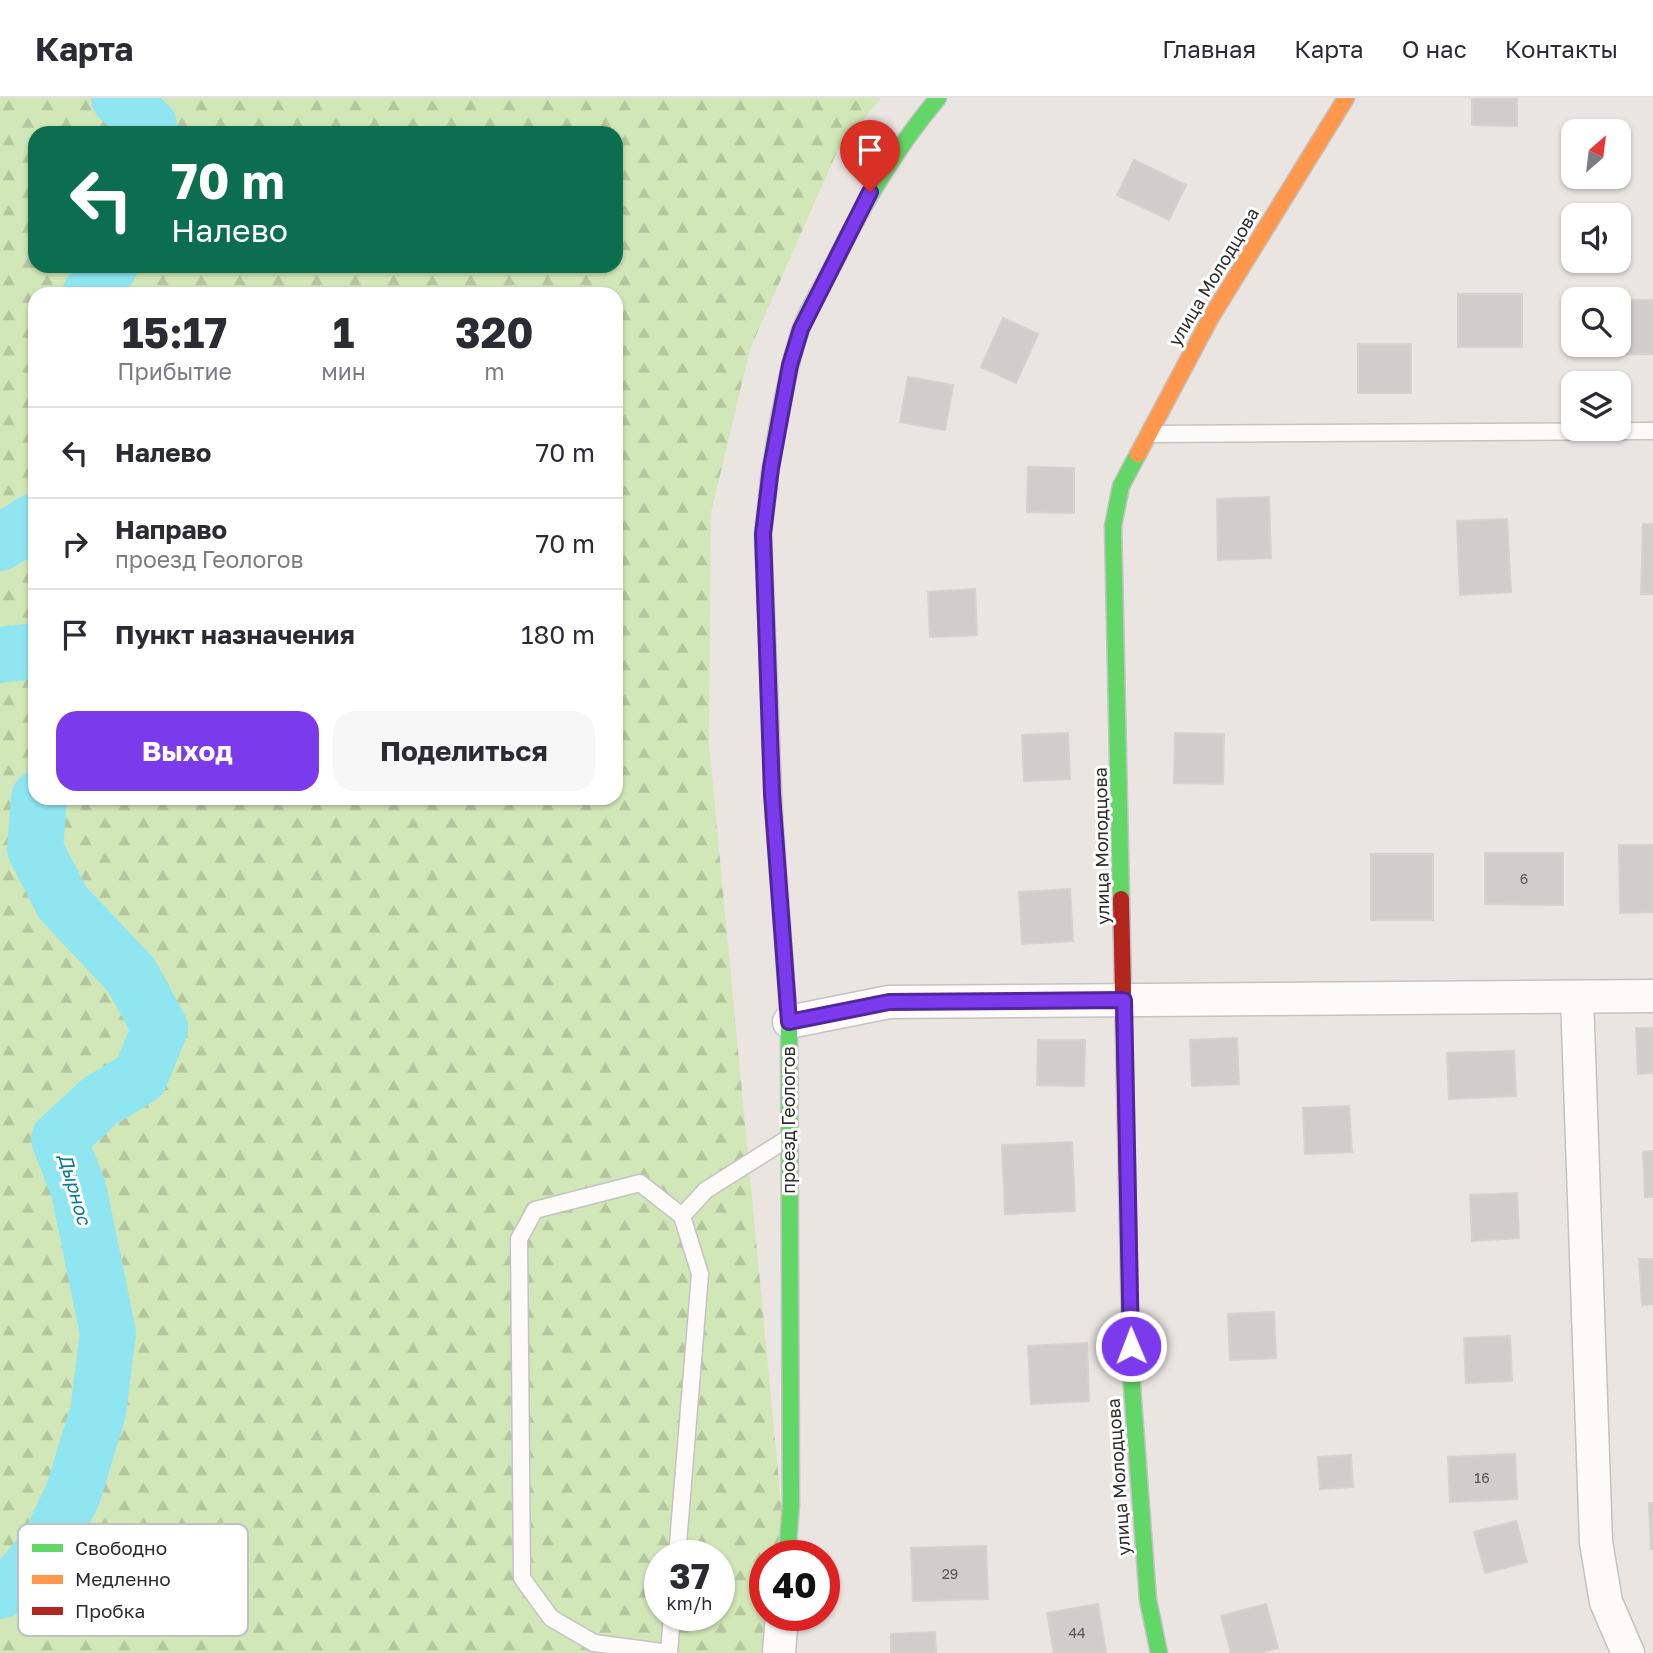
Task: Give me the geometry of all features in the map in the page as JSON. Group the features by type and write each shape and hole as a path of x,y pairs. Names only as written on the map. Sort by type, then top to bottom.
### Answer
{"street":[{"name":"проезд Геологов","path":"788,1540 791,1504 789,1022 772,794 763,534 771,468 790,365 801,329 859,212 882,172 907,135 938,98"},
{"name":"улица Молодцова","path":"1159,1653 1148,1600 1131,1373 1114,526 1122,486 1210,317 1346,98"},
{"path":"789,1022 889,1002 1653,996"},
{"path":"1577,997 1595,1542 1606,1602 1628,1653"},
{"path":"779,1653 781,1631"}],"lane":[{"path":"1148,434 1653,431"},
{"path":"682,1216 706,1190 790,1138"},
{"path":"671,1631 669,1653 594,1643 551,1618 522,1578 519,1239 535,1210 640,1183 682,1216 700,1274 678,1540"}],"green space":[{"path":"0,98 881,98 837,152 750,349 711,513 709,744 784,1540 749,1540 749,1631 793,1631 795,1653 0,1653"}],"building":[{"path":"1472,98 1517,98 1517,126 1472,125"},
{"path":"1134,160 1186,185 1169,220 1117,195"},
{"path":"1458,294 1522,294 1522,347 1458,347"},
{"path":"1631,300 1653,300 1653,354 1631,354"},
{"path":"1003,318 1038,334 1016,383 981,367"},
{"path":"1358,344 1411,344 1411,393 1358,393"},
{"path":"908,377 953,385 945,430 900,422"},
{"path":"1028,467 1074,468 1074,513 1027,512"},
{"path":"1269,497 1271,558 1218,560 1217,499"},
{"path":"1507,519 1511,592 1460,595 1457,521"},
{"path":"1643,524 1653,524 1653,594 1641,594"},
{"path":"975,589 977,635 930,637 928,592"},
{"path":"1068,733 1070,779 1024,781 1022,735"},
{"path":"1175,733 1224,734 1223,784 1174,783"},
{"path":"1619,845 1653,845 1653,912 1620,913"},
{"path":"1485,853 1563,853 1563,905 1485,904"},
{"path":"1371,854 1433,854 1433,920 1371,920"},
{"path":"1070,889 1073,941 1022,944 1019,892"},
{"path":"1636,1028 1653,1028 1653,1073 1638,1074"},
{"path":"1237,1038 1239,1084 1192,1086 1190,1040"},
{"path":"1038,1040 1085,1040 1084,1086 1037,1085"},
{"path":"1514,1051 1516,1096 1449,1099 1447,1053"},
{"path":"1349,1106 1352,1152 1305,1154 1303,1108"},
{"path":"1072,1142 1075,1211 1005,1214 1002,1145"},
{"path":"1653,1151 1653,1197 1645,1197 1643,1152"},
{"path":"1517,1193 1519,1238 1472,1241 1470,1195"},
{"path":"1639,1259 1653,1259 1653,1304 1642,1305"},
{"path":"1274,1312 1276,1358 1230,1360 1228,1314"},
{"path":"1510,1336 1512,1381 1466,1383 1464,1338"},
{"path":"1087,1343 1089,1401 1031,1404 1028,1346"},
{"path":"1515,1454 1517,1499 1450,1502 1448,1457"},
{"path":"1351,1455 1353,1487 1320,1489 1318,1457"},
{"path":"1649,1503 1653,1503 1653,1549 1651,1549"},
{"path":"1516,1521 1527,1562 1485,1573 1474,1532"},
{"path":"986,1546 988,1599 913,1601 911,1548"},
{"path":"1098,1604 1106,1653 1054,1653 1047,1613"},
{"path":"1266,1604 1278,1648 1260,1653 1231,1653 1221,1616"},
{"path":"935,1632 936,1653 891,1653 891,1634"}],"waterway":[{"name":"Дырнос","path":"119,98 149,126"},
{"name":"Дырнос","path":"95,287 105,273"},
{"name":"Дырнос","path":"0,543 28,525"},
{"name":"Дырнос","path":"0,655 28,652"},
{"name":"Дырнос","path":"38,805 35,849 63,903 131,975 160,1028 140,1077 100,1101 59,1139 79,1191 108,1333 98,1412 73,1494 59,1524"},
{"name":"Дырнос","path":"0,1591 18,1582"}],"traffic: fast":[{"path":"770,472 786,383 806,315 879,180 938,98"},
{"path":"1121,899 1113,526 1121,486 1138,454"},
{"path":"774,817 789,1022 791,1504 788,1540"},
{"path":"1127,1178 1131,1373 1148,1600 1159,1653"}],"traffic: slow":[{"path":"1138,454 1211,317 1346,98"},
{"path":"770,472 763,534 774,817"}],"traffic: jam":[{"path":"1121,899 1127,1178"}],"route":[{"path":"870,192 801,329 790,365 771,468 763,534 772,794 789,1022 889,1002 1124,1000 1131,1346"}]}
